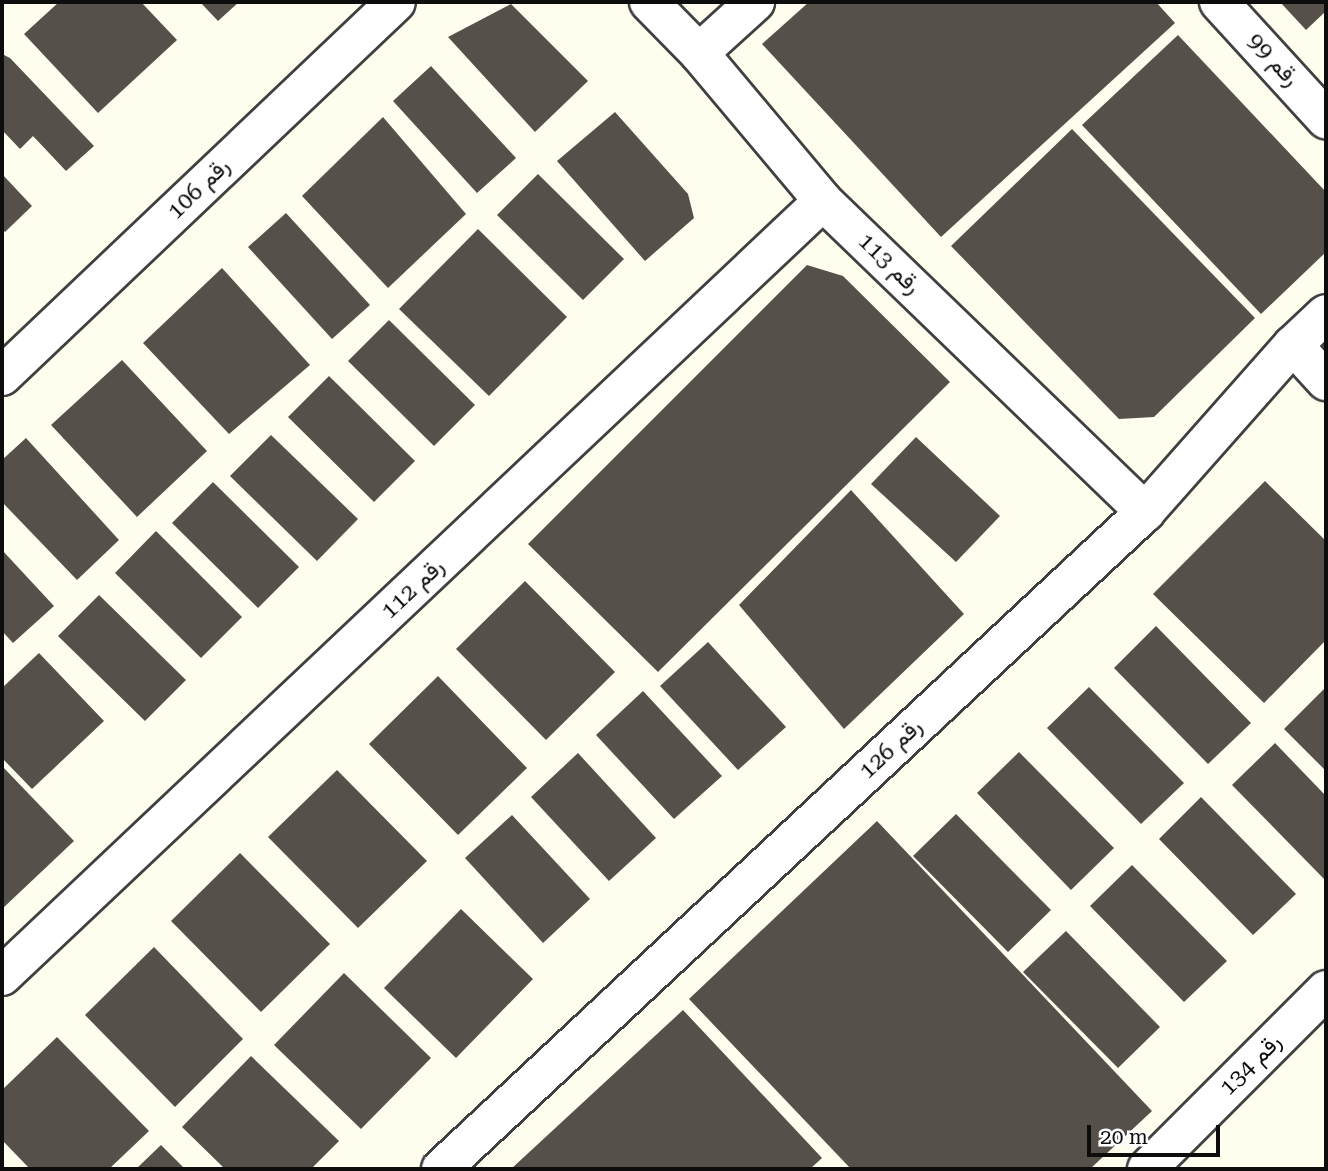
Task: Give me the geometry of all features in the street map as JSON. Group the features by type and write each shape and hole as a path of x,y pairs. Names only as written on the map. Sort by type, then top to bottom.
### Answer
{"street":[{"name":"رقم 106","path":"2,376 396,2"},
{"name":"رقم 113","path":"649,2 699,53 824,201 1145,512"},
{"path":"699,53 755,2"},
{"name":"رقم 99","path":"1219,2 1326,119"},
{"name":"رقم 112","path":"2,976 824,201"},
{"name":"رقم 126","path":"441,1169 1145,512 1293,345 1326,314"},
{"path":"1293,345 1326,381"},
{"name":"رقم 134","path":"1147,1169 1326,990"}],"building":[{"path":"59,2 141,2 177,40 98,113 24,34"},
{"path":"200,2 239,2 218,21"},
{"path":"809,2 1156,2 1175,23 941,237 762,44"},
{"path":"1280,2 1326,2 1326,11 1306,30"},
{"path":"511,4 588,81 535,132 448,37"},
{"path":"1178,35 1326,192 1326,252 1261,314 1082,125"},
{"path":"2,54 10,58 94,146 66,171 33,136 20,149 2,130"},
{"path":"431,66 516,158 477,193 393,101"},
{"path":"615,112 688,194 694,218 645,261 557,161"},
{"path":"383,117 466,214 388,288 302,196"},
{"path":"1072,129 1255,318 1154,417 1119,419 951,246"},
{"path":"2,174 32,206 5,232 2,229"},
{"path":"538,174 624,259 583,300 497,215"},
{"path":"286,213 370,305 332,339 248,247"},
{"path":"478,229 567,317 489,396 399,309"},
{"path":"807,265 843,276 950,382 658,672 528,544"},
{"path":"222,268 310,365 229,434 143,343"},
{"path":"389,320 475,405 434,446 348,361"},
{"path":"122,360 207,451 137,517 51,425"},
{"path":"329,376 415,461 374,502 288,417"},
{"path":"271,435 358,519 317,561 230,476"},
{"path":"916,437 1000,516 956,562 871,484"},
{"path":"26,438 119,540 77,580 2,502 2,460"},
{"path":"1265,481 1326,541 1326,640 1264,703 1153,594"},
{"path":"213,482 299,567 258,608 172,523"},
{"path":"851,490 964,614 844,729 739,605"},
{"path":"156,531 242,617 201,658 115,573"},
{"path":"2,550 54,606 13,643 2,631"},
{"path":"525,581 615,672 546,740 456,649"},
{"path":"99,595 186,680 145,721 58,636"},
{"path":"1156,626 1251,723 1208,764 1114,668"},
{"path":"708,642 786,727 738,770 660,686"},
{"path":"39,653 104,721 32,789 2,758 2,688"},
{"path":"438,676 527,768 458,835 369,744"},
{"path":"1089,687 1184,783 1141,824 1047,728"},
{"path":"1326,687 1326,771 1284,729"},
{"path":"643,691 722,776 674,819 596,735"},
{"path":"1275,743 1326,796 1326,881 1232,785"},
{"path":"1019,752 1114,848 1071,890 977,793"},
{"path":"578,753 656,838 609,881 531,797"},
{"path":"2,766 74,841 2,909"},
{"path":"337,770 427,861 358,928 268,837"},
{"path":"1201,797 1296,894 1253,935 1159,839"},
{"path":"956,814 1051,910 1008,952 913,856"},
{"path":"512,815 590,899 543,943 465,858"},
{"path":"877,821 1152,1111 1090,1169 851,1169 689,999"},
{"path":"240,853 330,944 261,1012 171,921"},
{"path":"1132,865 1227,961 1184,1002 1090,906"},
{"path":"461,909 533,979 456,1058 384,988"},
{"path":"1066,931 1160,1027 1118,1068 1023,972"},
{"path":"154,947 243,1039 175,1107 85,1015"},
{"path":"344,973 431,1058 361,1129 274,1045"},
{"path":"683,1010 822,1158 810,1169 511,1169"},
{"path":"57,1037 149,1131 109,1169 30,1169 2,1140 2,1090"},
{"path":"251,1056 339,1141 311,1169 225,1169 182,1127"},
{"path":"161,1145 185,1169 136,1169"}]}
